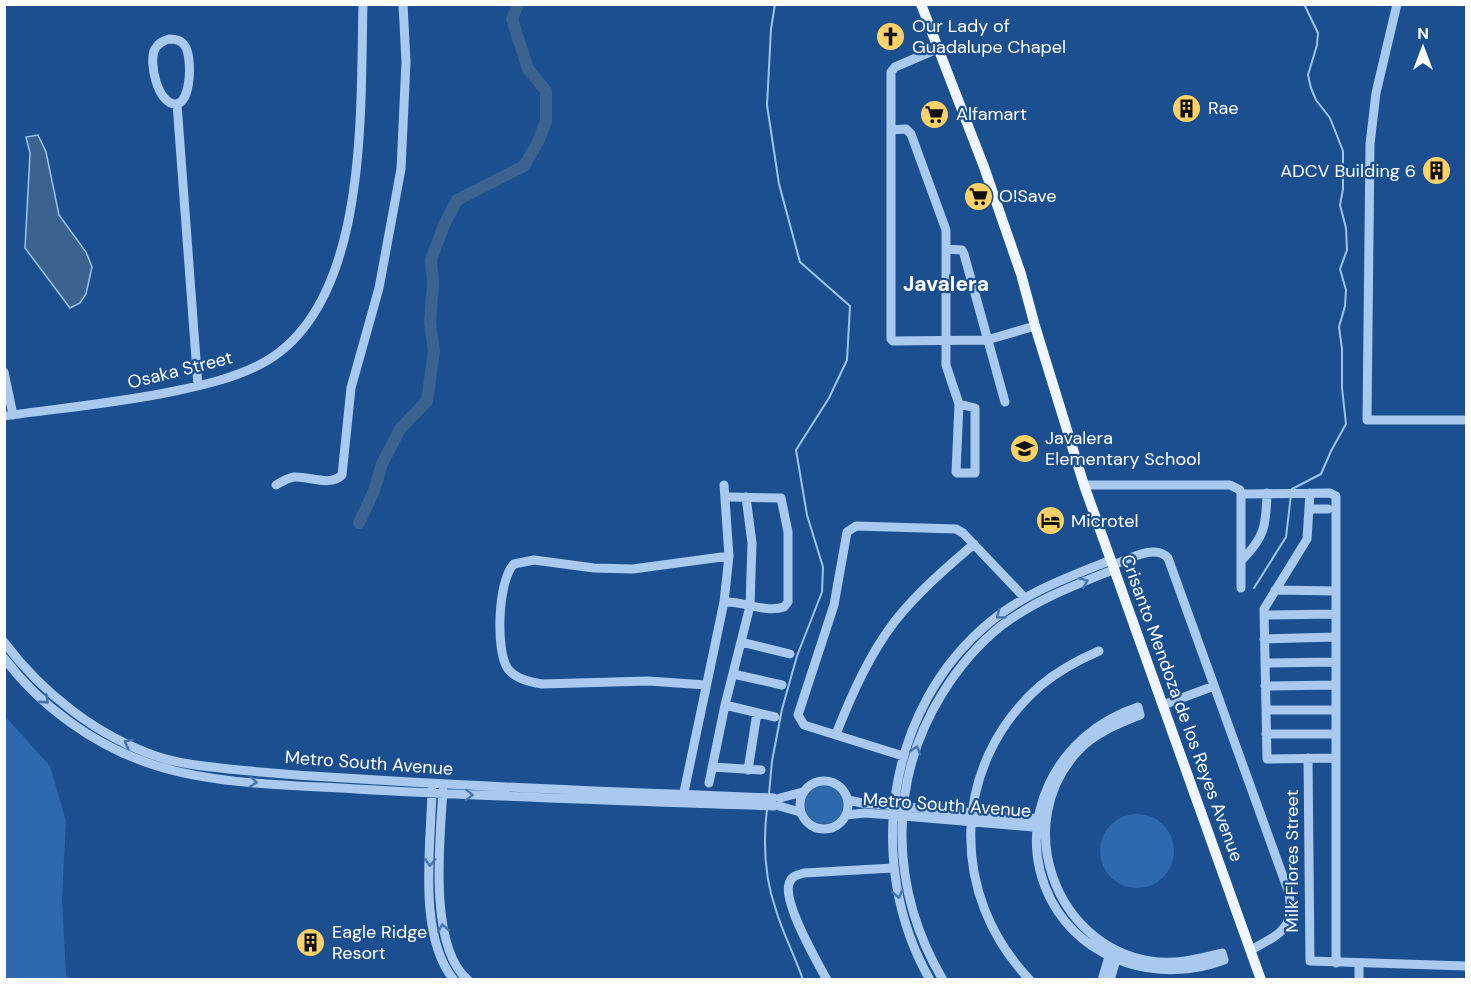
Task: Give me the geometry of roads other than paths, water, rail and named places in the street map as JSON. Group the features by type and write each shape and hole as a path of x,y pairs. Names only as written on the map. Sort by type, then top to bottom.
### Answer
{"main road":[{"name":"Crisanto Mendoza de los Reyes Avenue","path":"921,4 984,167 1021,274 1084,485 1261,980"}],"street":[{"name":"Osaka Street","path":"9,416 137,399 198,386 234,375 280,353 314,316 326,291 345,235 353,198 360,118 363,4"},
{"path":"276,484 292,477 323,481 342,476 351,388 379,288 401,170 406,62 403,4"},
{"path":"1397,4 1376,93 1370,144 1367,420 1467,420"},
{"path":"169,39 178,40 188,51 188,93 177,104 169,103 162,96 156,82 152,60 154,50 160,43 169,39"},
{"path":"938,48 892,69 890,77 891,339 893,341 987,340 1035,326"},
{"path":"177,104 198,386"},
{"path":"891,130 906,129 911,134 945,226 946,365 959,404 956,471 957,473 975,473 975,408 959,404"},
{"path":"946,249 963,252 1005,402"},
{"path":"4,372 9,416"},
{"path":"683,798 724,602 729,556 724,484"},
{"path":"1084,485 1230,485 1240,490 1241,588"},
{"path":"1310,493 1307,539 1266,603 1264,615 1267,759 1335,758"},
{"path":"1241,494 1333,493 1336,496 1336,963 1467,966"},
{"path":"1241,561 1256,544 1266,527 1267,494"},
{"path":"724,602 737,601 750,606 775,609 787,606 788,532 782,498 730,496"},
{"path":"710,783 725,705 750,606 753,543 746,497"},
{"path":"1309,509 1328,509"},
{"path":"903,756 804,725 798,715 834,605 847,532 856,526 949,528 963,533 1025,598"},
{"path":"836,734 851,696 871,657 894,622 915,597 974,544"},
{"path":"930,980 909,939 893,868 903,756 925,702 942,673 964,646 990,622 1025,598 1049,584 1152,552 1166,554 1290,901 1289,921 1284,930 1251,950"},
{"path":"706,685 648,681 542,684 517,676 508,668 501,652 505,578 514,564 534,560 594,568 633,569 729,556"},
{"path":"943,980 928,953 913,912 903,864 898,810 920,737 935,705 971,653 1000,627 1028,607 1113,564"},
{"path":"1275,590 1336,591"},
{"path":"1264,615 1336,614"},
{"path":"1264,639 1336,637"},
{"name":"Metro South Avenue","path":"4,642 34,676 71,711 109,734 158,757 229,769 432,789"},
{"path":"741,642 790,654"},
{"path":"1030,980 1005,951 984,911 972,867 971,817 981,772 989,753 1011,717 1041,685 1059,672 1099,651"},
{"name":"Metro South Avenue","path":"4,658 25,682 64,717 102,742 154,765 182,773 226,779 776,802 800,812 807,823 822,829 834,827 846,816 898,810"},
{"path":"1265,663 1336,662"},
{"path":"733,674 782,685"},
{"path":"1163,705 1214,686"},
{"path":"1265,686 1336,686"},
{"path":"725,705 775,717"},
{"path":"1043,823 1066,765 1077,751 1088,741 1110,728 1140,715 1138,707 1098,725 1074,745 1052,777 1043,823 1038,858 1041,874 1052,901 1073,929 1085,939 1114,953 1149,969 1178,971 1205,967 1224,960 1222,953 1181,962 1149,961 1114,953"},
{"path":"1266,710 1335,710"},
{"path":"748,770 757,713"},
{"path":"1266,734 1335,734"},
{"name":"Milk Flores Street","path":"1308,758 1309,959 1312,962 1336,963"},
{"path":"712,767 761,770"},
{"name":"Metro South Avenue","path":"776,802 803,792 814,783 828,781 840,787 848,800 846,816"},
{"path":"432,789 429,888 431,919 435,945 447,971 454,980"},
{"path":"443,789 440,888 442,928 456,966 468,980"},
{"path":"800,812 803,792"},
{"name":"Metro South Avenue","path":"848,800 898,810 1043,823"},
{"path":"827,980 802,934 789,894 791,881 794,876 804,873 893,868"},
{"path":"1102,980 1114,953"},
{"path":"1110,980 1114,953"},
{"path":"1359,963 1359,980"}],"waterway":[{"path":"359,523 374,491 382,464 400,429 427,401 434,351 430,323 433,283 431,260 444,225 457,200 524,166 538,142 546,121 546,91 528,69 512,19 518,4"},
{"path":"769,794 772,761 782,709 797,656 822,592 823,567 807,515 796,450 829,398 847,360 850,306 800,262 779,184 767,105 771,29 775,4"},
{"path":"1292,489 1321,474 1346,424 1339,327 1345,306 1346,290 1340,269 1347,250 1346,228 1340,205 1343,189 1343,151 1330,118 1316,100 1311,88 1308,75 1317,45 1318,33 1304,4"},
{"path":"1254,588 1286,537 1291,495"},
{"path":"767,809 765,847 769,886 779,919 803,980"}],"place":[{"name":"Our Lady of Guadalupe Chapel","path":"891,36"},
{"name":"Rae","path":"1187,108"},
{"name":"Alfamart","path":"935,114"},
{"name":"ADCV Building 6","path":"1437,171"},
{"name":"O!Save","path":"978,196"},
{"name":"Javalera Elementary School","path":"1024,448"},
{"name":"Microtel","path":"1050,521"},
{"name":"Eagle Ridge Resort","path":"311,942"}],"district":[{"name":"Javalera","path":"946,284"}]}
